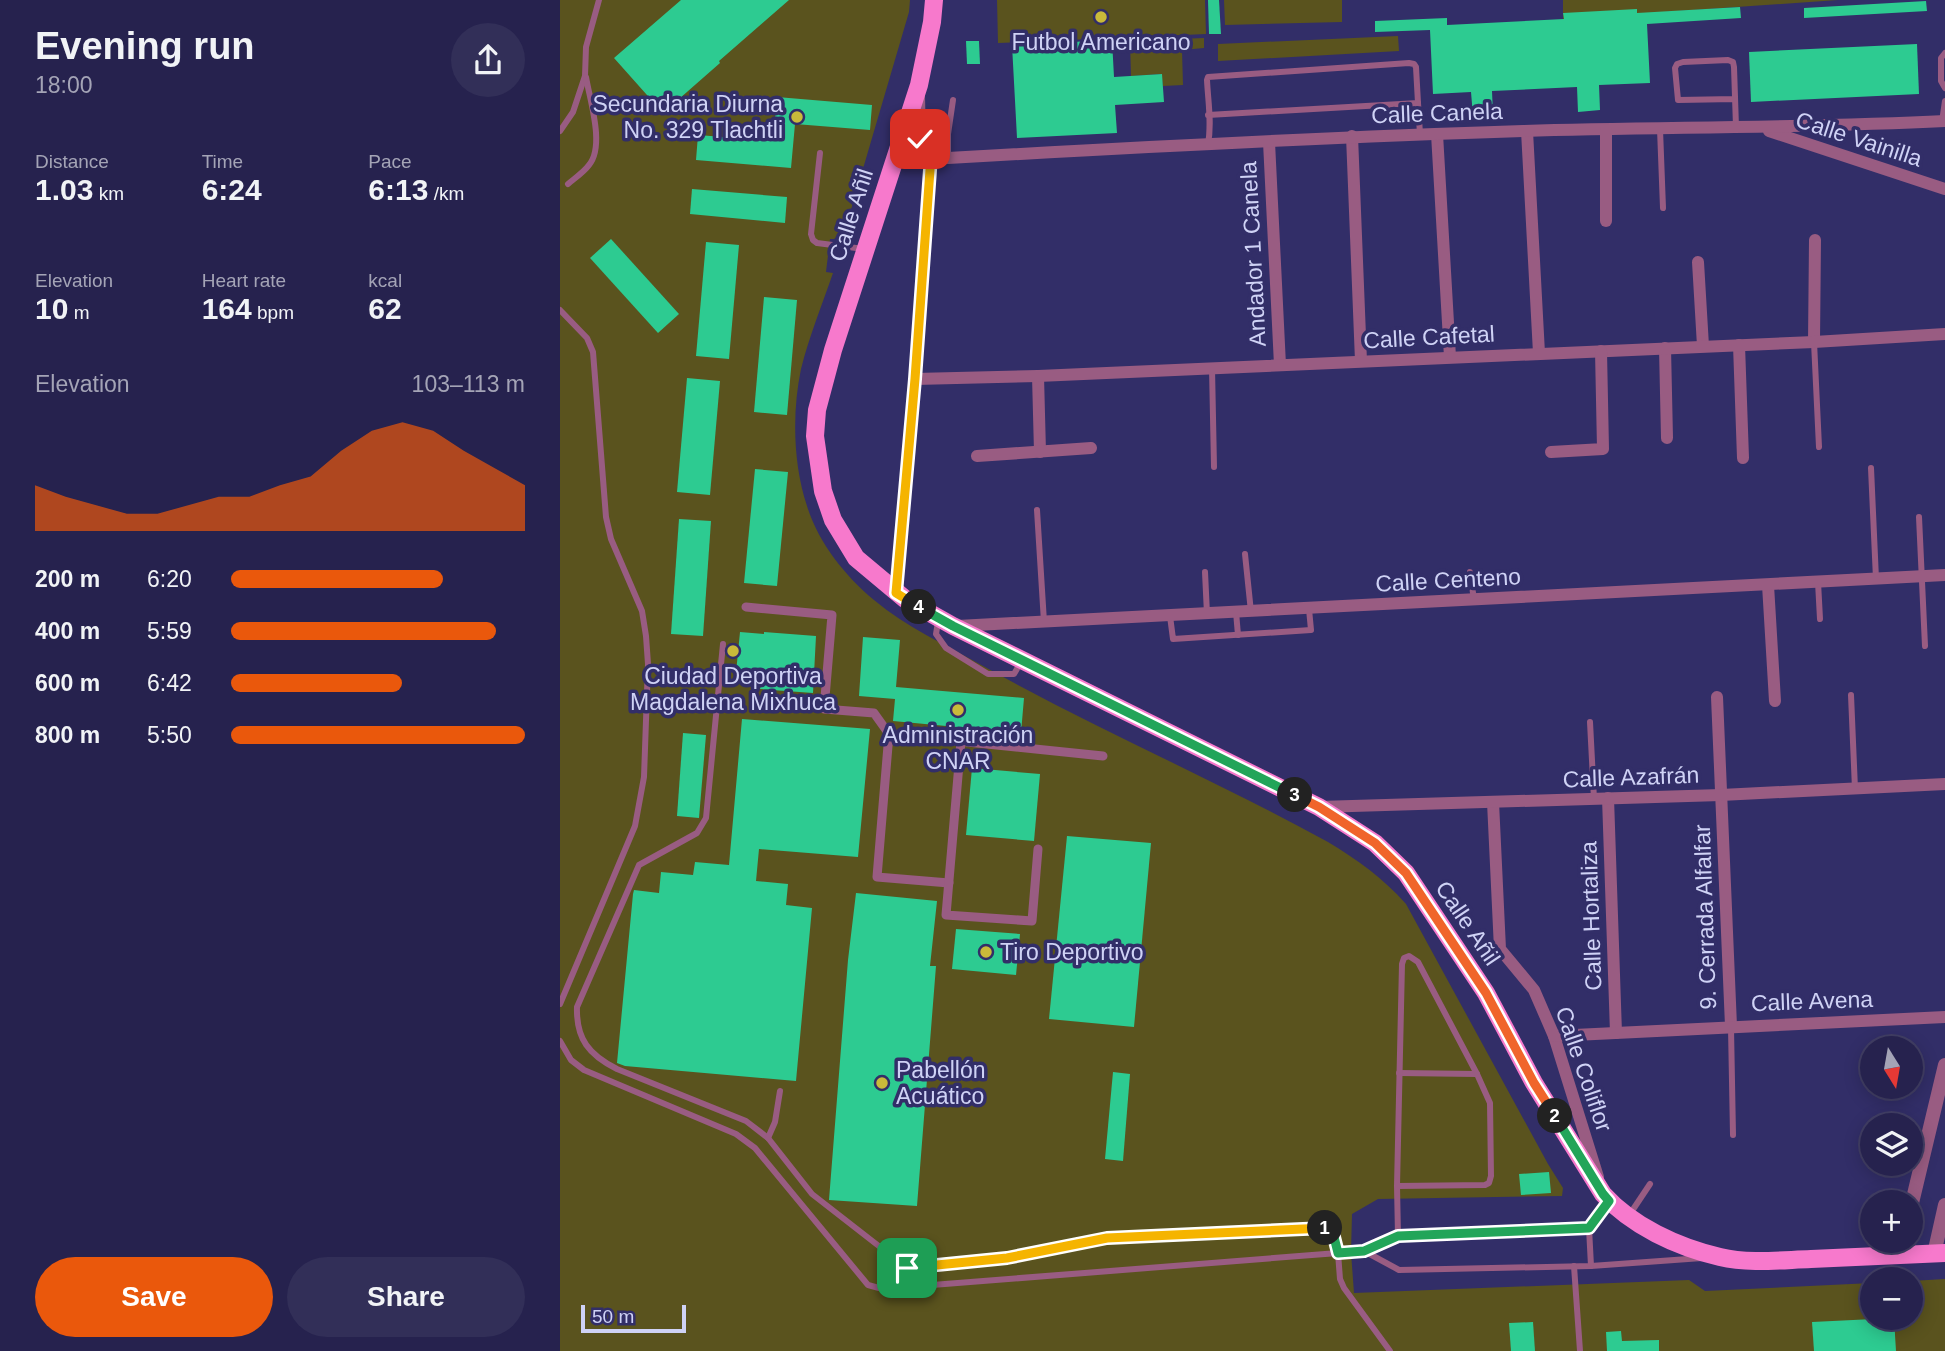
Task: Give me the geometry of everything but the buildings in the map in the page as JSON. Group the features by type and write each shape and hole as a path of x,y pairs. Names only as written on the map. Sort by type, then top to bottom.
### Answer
{"main road":[{"name":"Calle Añil","path":"934,0 919,85 833,349 817,410 815,436 823,491 834,520 856,558 896,593 946,623 1319,807 1375,843 1406,873 1486,993 1534,1083 1606,1197 1645,1228 1721,1257 1770,1260 1860,1252"}],"street":[{"path":"896,593 931,156 920,139 919,85"},
{"name":"Calle Canela","path":"931,156 947,158 1352,136 1943,122"},
{"name":"Calle Vainilla","path":"1759,128 1945,190"},
{"path":"1606,130 1606,221"},
{"path":"1527,131 1539,353"},
{"path":"1437,134 1450,358"},
{"path":"1352,136 1361,361"},
{"name":"Andador 1 Canela","path":"1269,142 1280,365"},
{"path":"1814,342 1815,240"},
{"path":"1698,262 1703,346"},
{"name":"Calle Cafetal","path":"915,379 1038,376 1945,334"},
{"path":"1739,345 1743,458"},
{"path":"1665,348 1667,438"},
{"path":"1551,452 1603,449 1601,351"},
{"path":"1038,376 1040,452"},
{"path":"977,456 1091,448"},
{"name":"Calle Centeno","path":"946,623 1170,616 1945,575"},
{"path":"1768,585 1775,701"},
{"path":"746,607 832,615 824,709 874,713 889,734 877,877 948,883"},
{"name":"9. Cerrada Alfalfar","path":"1717,697 1731,1026"},
{"path":"889,734 1103,756"},
{"path":"961,741 946,915 1032,921 1038,849"},
{"name":"Calle Azafrán","path":"1319,807 1721,795 1945,784"},
{"name":"Calle Hortaliza","path":"1608,798 1616,1033"},
{"name":"Calle Coliflor","path":"1493,802 1500,949 1534,990 1554,1036 1606,1197"},
{"name":"Calle Avena","path":"1554,1036 1945,1017"},
{"path":"1915,1190 1945,1065"},
{"path":"1939,1254 1945,1205"}],"lane":[{"path":"568,184 590,165 597,150 585,76 586,47 598,0"},
{"path":"1945,53 1941,58 1941,80 1945,88"},
{"path":"1735,99 1678,100 1675,68 1677,64 1728,60 1733,62 1734,67 1736,128"},
{"path":"1208,144 1210,134 1207,80 1212,76 1409,63 1416,67 1420,134"},
{"path":"560,131 573,112 585,76"},
{"path":"947,158 953,100"},
{"path":"1943,122 1945,101"},
{"path":"1209,115 1418,103"},
{"path":"1660,129 1663,208"},
{"path":"820,153 811,234 813,240 817,243 866,249"},
{"path":"560,310 587,338 593,352 606,517 611,539 642,611 648,664 644,777 635,826 560,1004"},
{"path":"1814,342 1819,447"},
{"path":"1212,368 1214,467"},
{"path":"1871,468 1876,579"},
{"path":"1037,510 1044,622"},
{"path":"1919,517 1925,646"},
{"path":"1245,554 1251,611"},
{"path":"1205,572 1207,614"},
{"path":"1470,572 1474,600"},
{"path":"1818,582 1820,619"},
{"path":"1170,616 1174,639 1311,630 1309,608"},
{"path":"1236,612 1238,635"},
{"path":"946,623 936,634 946,649 988,674 1014,674 1022,660"},
{"path":"723,644 706,818 697,833 639,865 577,1007 577,1020 585,1043 601,1061 746,1121 768,1138 812,1194 907,1268 1007,1258 1107,1238 1327,1228 1334,1237 1343,1288 1390,1351"},
{"path":"1851,695 1855,789"},
{"path":"1590,722 1594,799"},
{"path":"1397,1186 1480,1186 1489,1183 1491,1176 1490,1103 1418,962 1409,956 1404,958 1402,964 1397,1186 1398,1236"},
{"name":"9. Cerrada Alfalfar","path":"1731,1026 1733,1135"},
{"path":"560,1041 571,1060 583,1070 746,1141 755,1148 861,1278 868,1285 879,1288 1364,1251 1398,1236 1589,1228"},
{"path":"1399,1073 1477,1074"},
{"path":"768,1138 775,1122 780,1091"},
{"path":"1629,1216 1650,1184"},
{"path":"1591,1266 1589,1228 1606,1197"},
{"path":"1364,1251 1399,1270 1591,1266 1721,1257"},
{"path":"1574,1266 1580,1351"}],"shaded area":[{"name":"Ciudad Deportiva Magdalena Mixhuca","path":"560,0 910,0 909,12 845,230 830,239 826,272 833,273 801,369 795,438 802,490 807,506 825,545 843,569 874,600 899,619 1026,689 1328,842 1370,870 1406,904 1563,1188 1562,1196 1378,1199 1352,1214 1354,1293 1689,1280 1705,1291 1860,1284 1860,1330 1923,1330 1923,1280 1945,1279 1945,1351 560,1351"},
{"name":"Futbol Americano","path":"997,0 1205,0 1206,34 998,43"},
{"path":"1224,0 1342,0 1342,22 1225,25"},
{"path":"1563,0 1838,0 1563,19"},
{"path":"1398,36 1399,51 1218,61 1218,44"},
{"path":"1204,38 1204,48 1182,50 1183,85 1163,86 1161,74 1131,76 1130,41"}],"place":[{"name":"Futbol Americano","path":"1101,17"},
{"name":"Secundaria Diurna No. 329 Tlachtli","path":"797,117"},
{"name":"Ciudad Deportiva Magdalena Mixhuca","path":"733,651"},
{"name":"Administración CNAR","path":"958,710"},
{"name":"Tiro Deportivo","path":"986,952"},
{"name":"Pabellón Acuático","path":"882,1083"}],"route":[{"path":"907,1268 1007,1258 1107,1238 1320,1227 1327,1228 1334,1237 1338,1253 1364,1251 1398,1236 1589,1228 1609,1201 1534,1083 1486,993 1406,873 1375,843 1319,807 953,626 896,593 931,156 920,139"}]}
